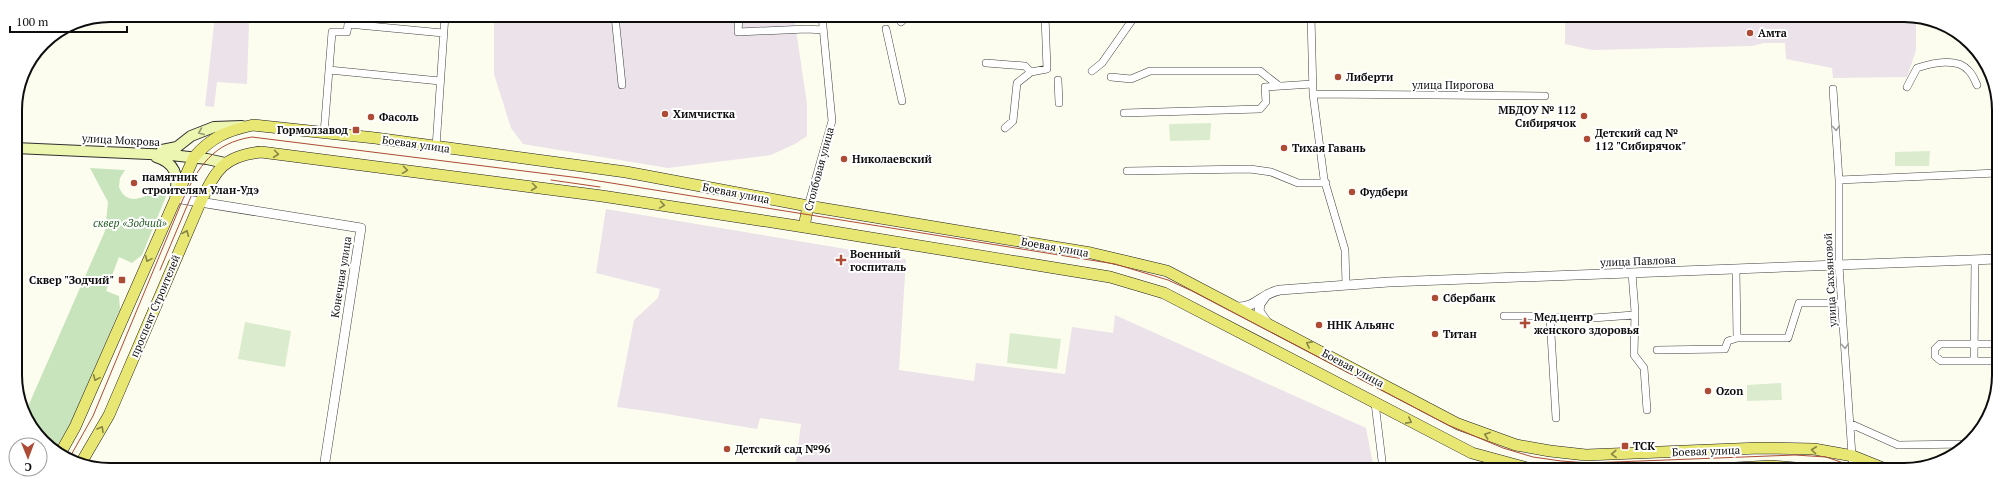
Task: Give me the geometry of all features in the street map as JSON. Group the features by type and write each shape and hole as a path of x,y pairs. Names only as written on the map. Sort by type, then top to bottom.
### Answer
{"main road":[{"name":"Боевая улица","path":"194,157 210,141 220,135 234,129 253,125 626,172 808,206 1004,238 1130,261 1167,271 1266,321 1458,424 1516,445 1586,455 1760,448 1814,449 1852,456 1870,463"},
{"path":"146,154 177,147 191,136 214,126 253,125"},
{"name":"улица Мокрова","path":"22,148 194,157 225,163"},
{"name":"Боевая улица","path":"237,156 260,152 595,195 1080,272 1139,284 1164,293 1472,453 1507,463"},
{"path":"146,154 166,160 175,172 177,183 175,198"},
{"name":"проспект Строителей","path":"84,458 109,415 200,202 217,170 237,156"},
{"path":"63,449 75,427 194,157"},
{"name":"Столбовая улица","path":"804,227 808,206"}],"street":[{"path":"436,147 444,22"},
{"path":"616,22 622,85"},
{"path":"739,22 738,32 807,29 823,30"},
{"name":"Столбовая улица","path":"808,206 832,121 822,22"},
{"path":"1004,128 1013,121 1017,83 1032,72 1047,69 1045,22"},
{"path":"1092,71 1102,63 1131,22"},
{"path":"1311,22 1313,94 1326,183 1345,250 1346,285"},
{"path":"324,133 332,32 347,32 348,24 443,33"},
{"path":"886,29 902,101"},
{"path":"1907,87 1917,68 1931,64 1956,63 1969,70 1977,86"},
{"path":"986,64 1026,66 1032,72"},
{"path":"329,70 440,81"},
{"path":"1111,77 1131,80 1150,71 1260,71 1279,86"},
{"path":"1058,80 1059,102"},
{"path":"1124,113 1260,109 1266,102 1265,87 1312,84"},
{"name":"улица Сахьяновой","path":"1833,89 1839,180 1839,266 1852,463"},
{"name":"улица Пирогова","path":"1313,94 1545,96"},
{"path":"1127,171 1250,169 1271,172 1298,183 1326,183"},
{"path":"1839,180 1992,173"},
{"name":"Конечная улица","path":"175,198 361,228 325,463"},
{"name":"улица Павлова","path":"1239,307 1250,306 1264,295 1280,290 1346,285 1992,259"},
{"path":"1974,361 1975,260"},
{"path":"1736,269 1737,338"},
{"path":"1632,273 1634,355 1644,368 1647,410"},
{"name":"улица Павлова","path":"1266,321 1259,311 1260,304 1264,298 1271,293 1280,290"},
{"path":"1657,350 1725,349 1728,341 1737,338 1788,338 1799,303 1842,303"},
{"path":"1504,316 1531,316"},
{"path":"1556,418 1550,317 1579,319 1634,316"},
{"path":"1992,344 1940,344 1935,349 1935,356 1941,361 1992,361"},
{"path":"1375,402 1382,463"},
{"path":"1851,424 1898,445 1958,444"}],"shaded area":[{"path":"214,22 249,23 247,84 217,82 214,107 205,106"},
{"path":"494,22 795,22 807,104 807,136 795,144 771,155 668,168 523,144 511,128 494,74"},
{"path":"1565,22 1916,23 1916,50 1907,77 1833,78 1832,68 1786,59 1785,43 1764,43 1752,46 1592,50 1565,44"},
{"path":"606,209 906,259 899,370 974,381 976,363 1065,374 1072,327 1113,333 1115,315 1366,428 1373,463 796,463 801,424 760,418 757,429 617,407 634,320 658,298 660,289 596,273"}],"green space":[{"path":"1211,123 1210,140 1170,141 1169,124"},
{"path":"1930,151 1929,166 1895,166 1895,152"},
{"name":"сквер «Зодчий»","path":"90,168 125,170 120,178 119,187 123,194 128,198 140,198 165,186 167,187 167,194 142,255 132,263 119,257 106,291 119,296 120,309 69,427 57,445 40,428 28,406 105,231 108,202"},
{"path":"245,322 291,331 285,367 238,359"},
{"path":"1010,333 1061,339 1057,369 1007,363"},
{"path":"1781,383 1782,400 1747,401 1747,385"}],"tram line":[{"path":"72,454 93,416 183,199 195,176 209,158 217,151 238,140 252,137 580,178 1115,264 1168,280 1192,291 1448,425 1503,448 1533,457 1589,463"},
{"path":"551,180 600,187"},
{"path":"160,270 195,187"},
{"path":"1589,463 1795,455 1826,457 1844,463"}],"place":[{"name":"Амта","path":"1750,33"},
{"name":"Либерти","path":"1338,77"},
{"name":"Химчистка","path":"665,114"},
{"name":"МБДОУ № 112 Сибирячок","path":"1584,116"},
{"name":"Фасоль","path":"371,117"},
{"name":"Гормолзавод","path":"356,130"},
{"name":"Детский сад № 112 \"Сибирячок\"","path":"1587,139"},
{"name":"Тихая Гавань","path":"1284,148"},
{"name":"Николаевский","path":"844,159"},
{"name":"памятник строителям Улан-Удэ","path":"134,183"},
{"name":"Фудбери","path":"1352,192"},
{"name":"Военный госпиталь","path":"841,260"},
{"name":"Сквер \"Зодчий\"","path":"122,280"},
{"name":"Сбербанк","path":"1435,298"},
{"name":"Мед.центр женского здоровья","path":"1525,323"},
{"name":"ННК Альянс","path":"1319,325"},
{"name":"Титан","path":"1435,334"},
{"name":"Ozon","path":"1708,391"},
{"name":"ТСК","path":"1625,446"},
{"name":"Детский сад №96","path":"727,449"}]}
